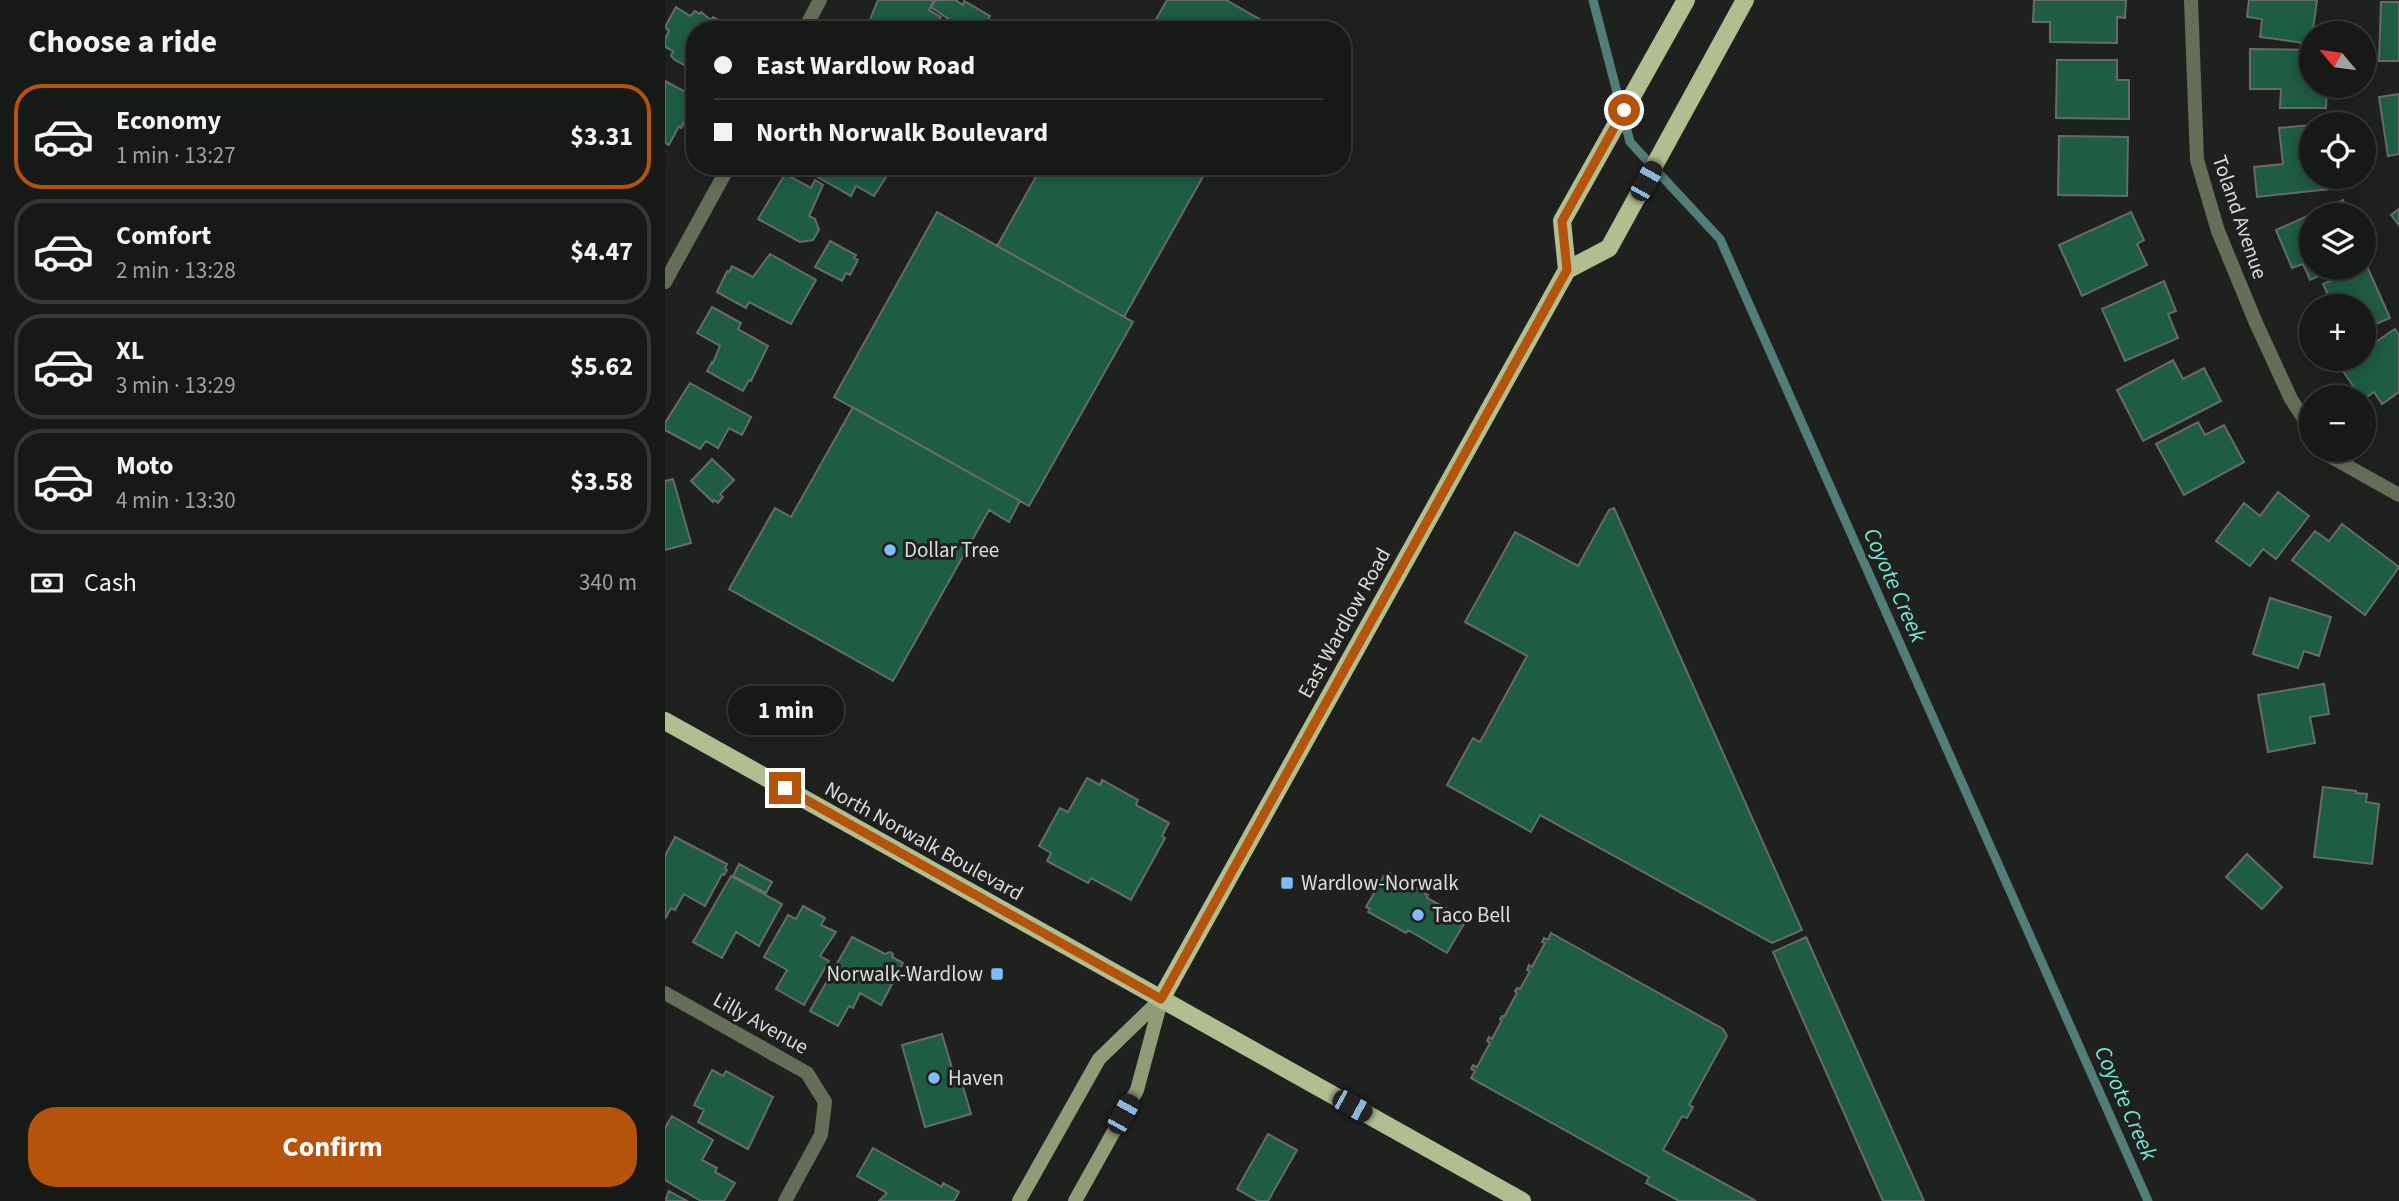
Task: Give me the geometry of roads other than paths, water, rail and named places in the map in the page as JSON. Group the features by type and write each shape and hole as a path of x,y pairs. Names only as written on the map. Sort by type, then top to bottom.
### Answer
{"main road":[{"path":"1686,0 1562,221 1567,270 1609,248 1745,0"},
{"name":"East Wardlow Road","path":"1075,1201 1137,1090 1161,999 1567,270"},
{"name":"North Norwalk Boulevard","path":"665,721 1522,1201"},
{"name":"East Wardlow Road","path":"1019,1201 1099,1059 1161,999"}],"street":[{"path":"809,21 820,0"},
{"name":"Toland Avenue","path":"2191,0 2197,160 2218,231 2256,323 2299,411"},
{"path":"665,282 724,175"},
{"path":"2340,462 2399,495"},
{"name":"Lilly Avenue","path":"665,993 807,1073 825,1102 821,1135 785,1201"}],"waterway":[{"name":"Coyote Creek","path":"1593,0 1630,142 1720,239 2148,1201"}],"place":[{"name":"Dollar Tree","path":"890,550"},
{"name":"Wardlow-Norwalk","path":"1287,883"},
{"name":"Taco Bell","path":"1418,915"},
{"name":"Norwalk-Wardlow","path":"997,974"},
{"name":"Haven","path":"934,1078"}]}
